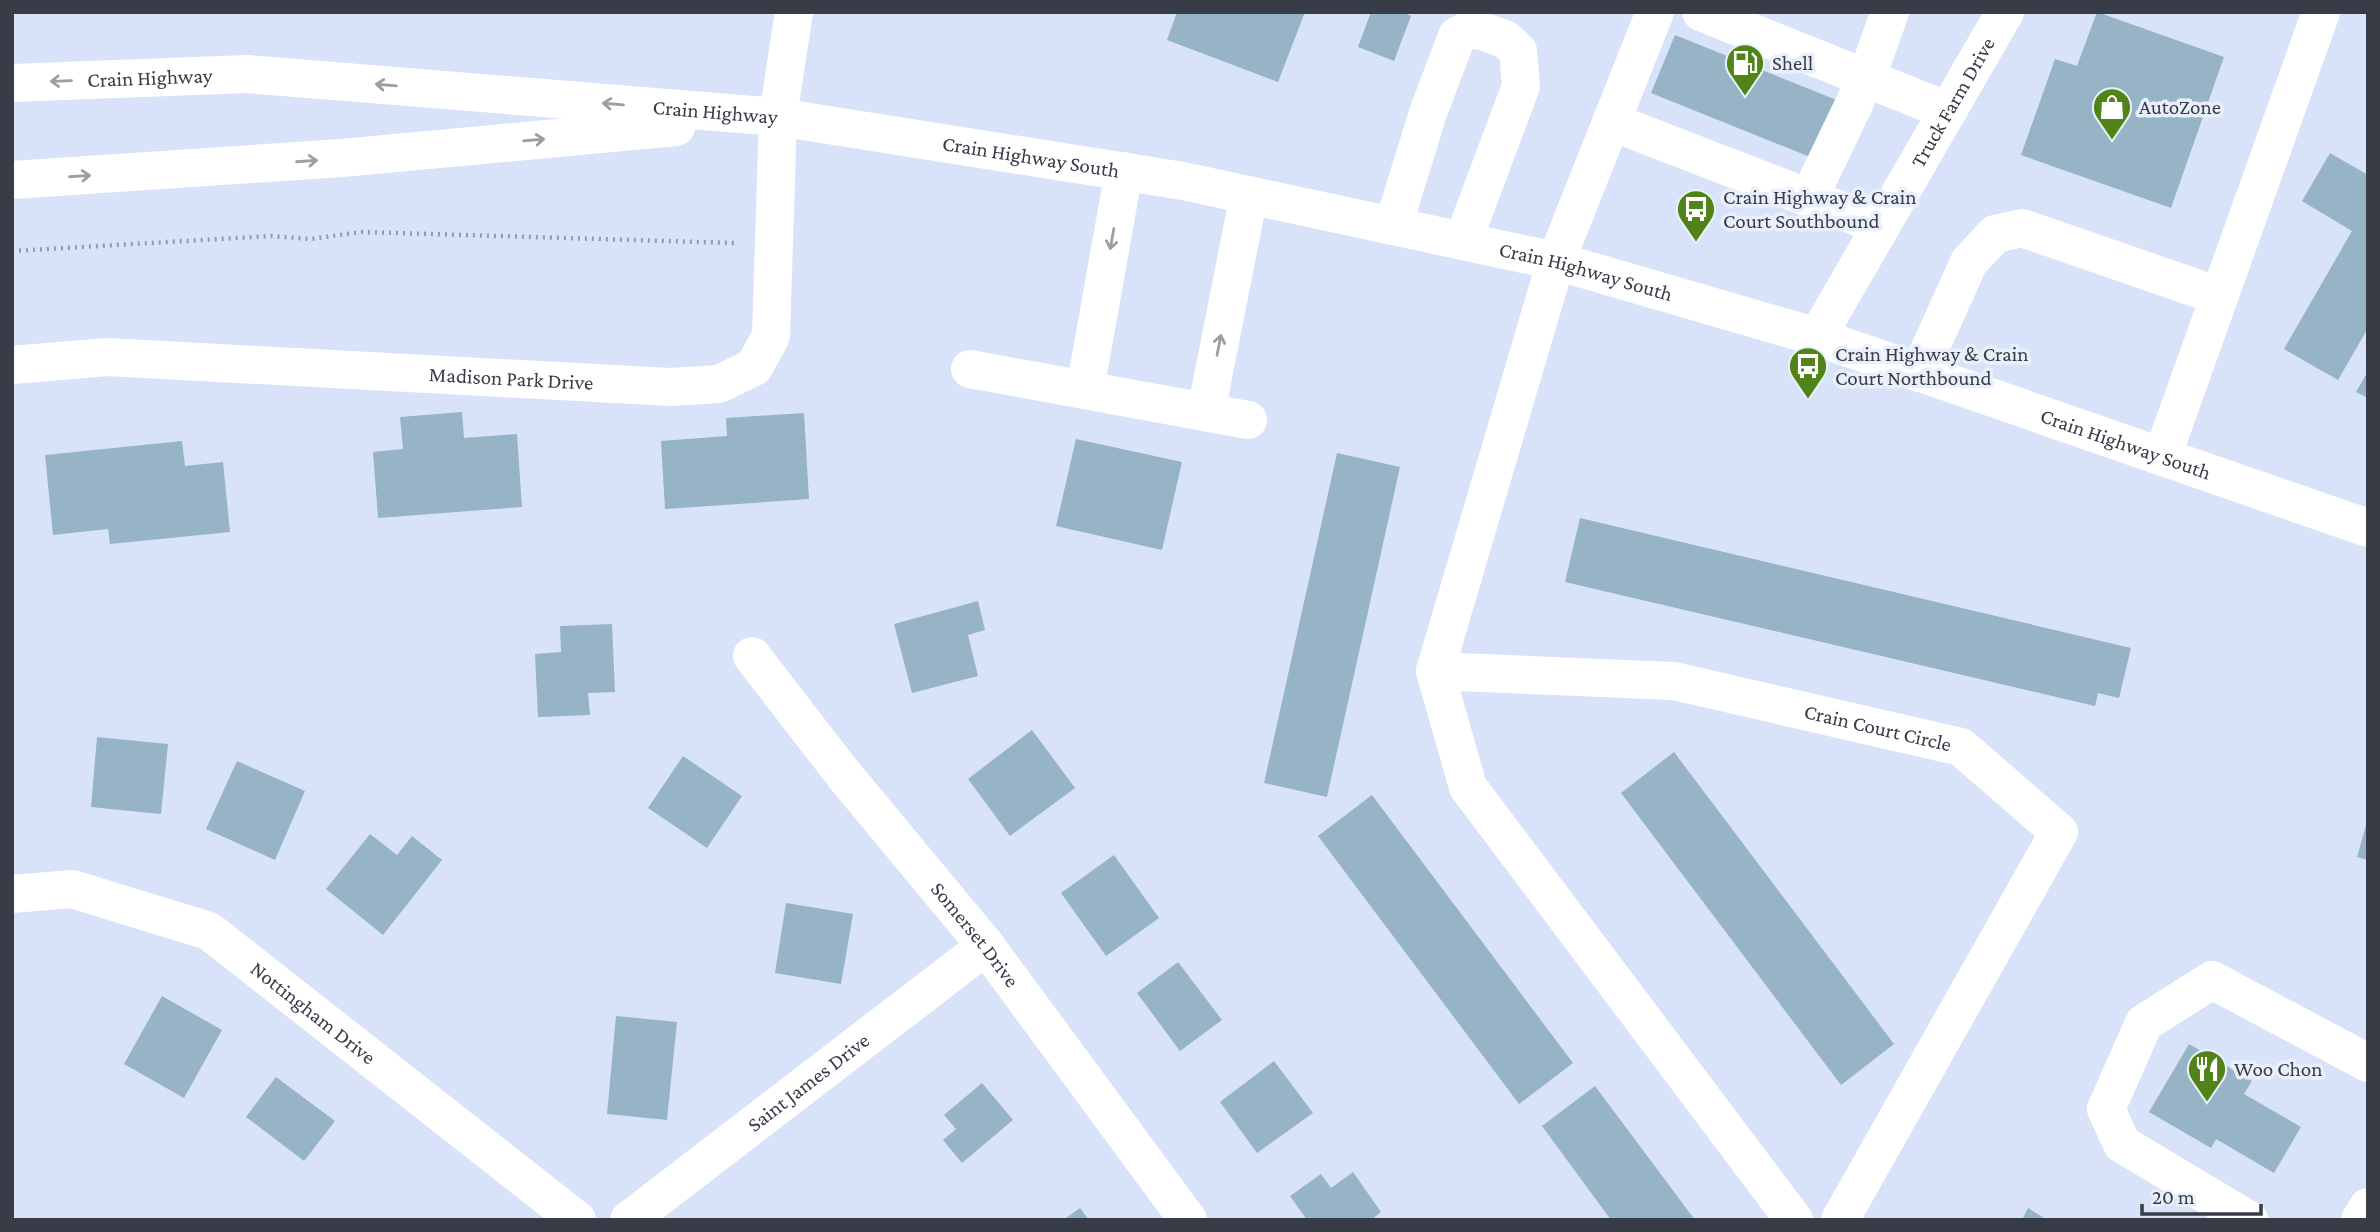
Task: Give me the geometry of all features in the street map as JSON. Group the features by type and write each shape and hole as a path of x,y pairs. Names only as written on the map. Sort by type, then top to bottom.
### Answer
{"street":[{"name":"Madison Park Drive","path":"12,365 107,357 671,387 719,384 754,367 771,337 776,246 778,117 794,12"},
{"path":"1655,12 1556,261 1435,671 1468,787 1794,1220"},
{"path":"1701,12 1948,111"},
{"path":"1809,198 1866,79 1889,12"},
{"name":"Truck Farm Drive","path":"1817,337 2005,12"},
{"path":"2162,457 2321,12"},
{"path":"1393,226 1428,113 1457,36 1472,28 1505,39 1518,51 1521,86 1463,241"},
{"name":"Crain Highway","path":"12,83 247,74 778,117"},
{"name":"Crain Highway","path":"12,180 342,158 778,117"},
{"name":"Crain Highway South","path":"778,117 1124,172 1249,195 1556,261 1817,337 2368,528"},
{"path":"1612,122 1881,226"},
{"path":"1085,390 1124,172"},
{"path":"1206,412 1249,195"},
{"path":"1919,373 1969,262 1995,234 2022,228 2219,296"},
{"path":"970,369 1248,420"},
{"name":"Somerset Drive","path":"752,656 844,775 986,946 1188,1220"},
{"name":"Crain Court Circle","path":"1435,671 1674,681 1961,747 2059,832 1840,1220"},
{"name":"Nottingham Drive","path":"12,894 72,890 209,931 577,1220"},
{"name":"Saint James Drive","path":"629,1220 986,946"},
{"path":"2249,1220 2122,1144 2106,1109 2144,1023 2212,980 2368,1063"},
{"path":"2360,1220 2368,1207"}],"path":[{"path":"12,251 271,236 310,239 383,231 776,246"}],"building":[{"path":"1177,12 1305,12 1278,82 1167,40"},
{"path":"1371,12 1402,12 1411,16 1394,61 1358,47"},
{"path":"2097,12 2224,57 2171,208 2021,155 2055,59 2077,66"},
{"name":"Shell","path":"1675,35 1839,101 1815,159 1651,93"},
{"path":"2330,153 2368,175 2368,328 2338,380 2284,349 2352,231 2302,201"},
{"path":"2368,371 2368,398 2356,392"},
{"path":"462,412 464,438 517,434 522,507 378,518 373,452 403,449 400,417"},
{"path":"804,413 809,499 665,509 661,441 727,436 726,418"},
{"path":"1076,439 1182,462 1162,550 1056,526"},
{"path":"182,441 185,466 223,462 230,532 110,544 108,529 53,535 45,455"},
{"path":"1337,453 1400,467 1327,797 1264,783"},
{"path":"1580,518 2131,648 2119,698 2098,693 2095,706 1565,582"},
{"path":"978,601 985,630 968,635 978,676 912,693 894,624"},
{"path":"612,624 615,692 588,693 590,715 538,717 535,654 561,652 560,626"},
{"path":"1032,730 1075,788 1010,836 968,779"},
{"path":"97,737 168,744 161,814 91,807"},
{"path":"1674,752 1894,1044 1841,1085 1621,793"},
{"path":"683,756 742,796 707,848 648,808"},
{"path":"237,761 305,791 275,860 206,829"},
{"path":"1372,795 1573,1063 1519,1104 1318,836"},
{"path":"2368,822 2368,860 2357,857"},
{"path":"370,834 397,855 412,836 442,860 383,935 326,889"},
{"path":"1114,855 1159,918 1106,956 1061,893"},
{"path":"786,903 853,914 841,984 775,973"},
{"path":"1178,962 1222,1020 1180,1051 1137,993"},
{"path":"162,996 222,1030 184,1098 124,1064"},
{"path":"616,1016 677,1022 667,1120 607,1114"},
{"name":"Woo Chon","path":"2189,1044 2252,1081 2244,1094 2301,1127 2274,1173 2216,1139 2211,1148 2149,1112"},
{"path":"1274,1061 1313,1113 1257,1153 1220,1102"},
{"path":"276,1077 335,1121 304,1161 246,1117"},
{"path":"982,1083 1013,1120 962,1163 943,1140 956,1129 944,1115"},
{"path":"1595,1086 1695,1220 1611,1220 1542,1126"},
{"path":"1353,1172 1381,1212 1371,1220 1307,1220 1290,1196 1321,1174 1331,1188"},
{"path":"1080,1208 1089,1220 1063,1220"},
{"path":"2028,1208 2047,1220 2022,1220"}],"place":[{"name":"Shell","path":"1745,97"},
{"name":"AutoZone","path":"2112,141"},
{"name":"Crain Highway & Crain Court Southbound","path":"1696,243"},
{"name":"Crain Highway & Crain Court Northbound","path":"1808,400"},
{"name":"Woo Chon","path":"2207,1103"}]}
